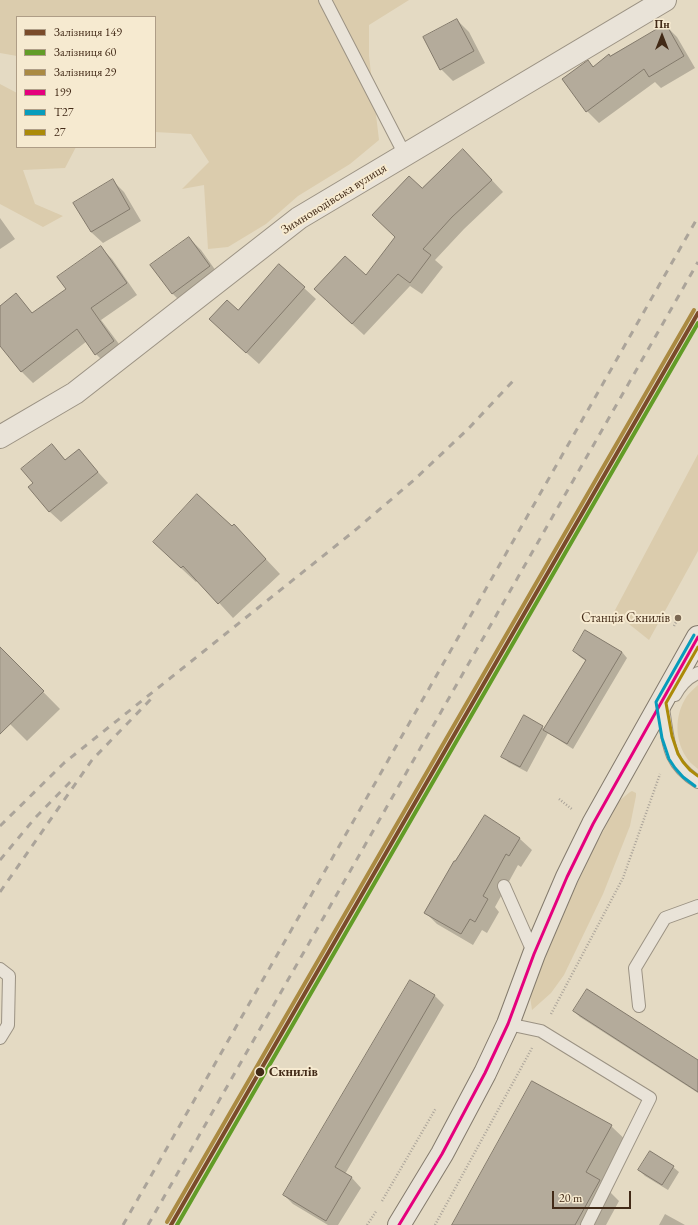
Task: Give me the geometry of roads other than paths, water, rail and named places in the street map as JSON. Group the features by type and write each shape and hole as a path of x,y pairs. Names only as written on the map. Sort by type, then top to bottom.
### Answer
{"street":[{"name":"Зимноводівська вулиця","path":"0,437 75,393 299,218 665,0"},
{"path":"399,1225 442,1154 485,1073 508,1024 534,954 567,877 593,824 663,712 698,637"}],"lane":[{"path":"325,0 405,155"},
{"path":"698,673 693,675 679,688 670,704 663,712 669,749 680,768 698,782"},
{"path":"504,886 534,954"},
{"path":"639,1006 635,968 665,918 698,906"},
{"path":"0,969 9,976 8,1025 0,1038"},
{"path":"508,1024 541,1031 650,1098 587,1225"}],"railway":[{"path":"123,1225 698,217"},
{"path":"148,1225 698,262"},
{"path":"0,826 64,763 353,532 414,480 469,428 513,381"},
{"path":"0,892 92,760 152,698"},
{"path":"0,860 35,818 74,778"}],"rail line":[{"name":"29","path":"167,1222 694,310"},
{"name":"149","path":"171,1225 698,313"},
{"name":"60","path":"177,1225 698,323"}],"place":[{"name":"Станція Скнилів","path":"678,618"},
{"name":"Скнилів","path":"260,1072"}]}
